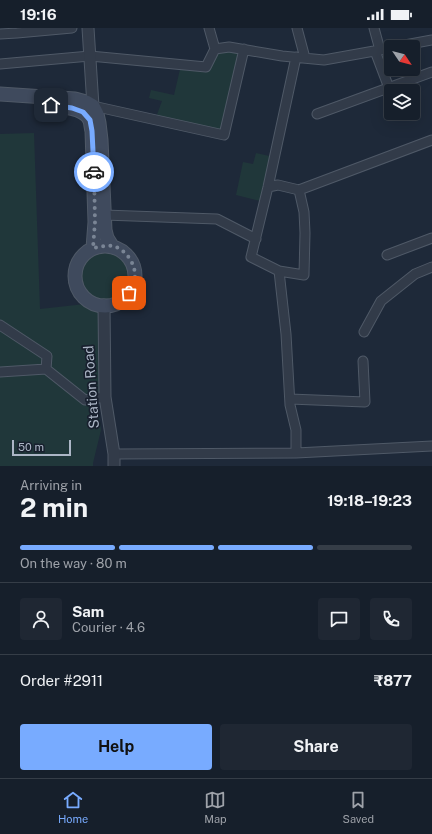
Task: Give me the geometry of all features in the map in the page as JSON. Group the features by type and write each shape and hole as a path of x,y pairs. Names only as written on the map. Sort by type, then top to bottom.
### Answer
{"main road":[{"path":"0,94 75,99 93,106 97,114 101,140 104,215 107,238 112,246"},
{"path":"0,101 72,108 83,112 90,120 92,131 95,222 93,248"},
{"path":"112,246 121,250 133,265 135,275 133,284 129,293 122,300 104,306 94,304 85,298 79,291 75,281 75,271 78,261 84,254 93,248 112,246"}],"street":[{"path":"0,34 72,28"},
{"path":"88,28 93,106 90,120"},
{"path":"0,64 90,56 206,67 215,49 209,28"},
{"path":"297,28 305,58"},
{"path":"374,28 378,50 388,84"},
{"path":"420,42 432,40"},
{"path":"215,49 230,47 324,60 384,49"},
{"path":"93,106 224,135 244,49"},
{"path":"296,57 268,187 251,257 279,271 304,275 304,212 299,190"},
{"path":"400,84 432,72"},
{"path":"317,114 384,90"},
{"path":"72,108 90,112 93,106"},
{"path":"268,187 278,185 299,190 432,140"},
{"path":"104,215 217,219 256,239"},
{"path":"387,255 432,238"},
{"path":"364,332 381,301 415,274 432,267"},
{"path":"279,271 286,334 290,405 296,430 296,453"},
{"name":"Station Road","path":"104,306 105,397 114,454 114,466"},
{"path":"0,326 47,356 46,369"},
{"path":"290,399 365,402 363,361"},
{"path":"0,372 46,369 85,400 105,397"},
{"path":"114,454 296,453 432,446"}],"green space":[{"path":"215,49 244,49 224,135 155,120 162,101 149,98 151,90 174,95 181,65 206,67"},
{"path":"34,133 40,309 94,303 104,305 105,397 95,399 99,413 101,430 93,466 0,466 0,134"},
{"path":"256,153 274,157 264,202 236,195 243,162 253,164"},
{"path":"100,252 110,252 122,259 129,271 129,281 122,293 110,300 100,300 92,296 85,289 81,281 81,271 85,263 92,256"}],"way so far":[{"path":"94,172 95,222 93,248 112,246 121,250 128,257 133,265 135,275 129,293"}],"route":[{"path":"51,105 72,108 83,112 90,120 94,172"}]}
